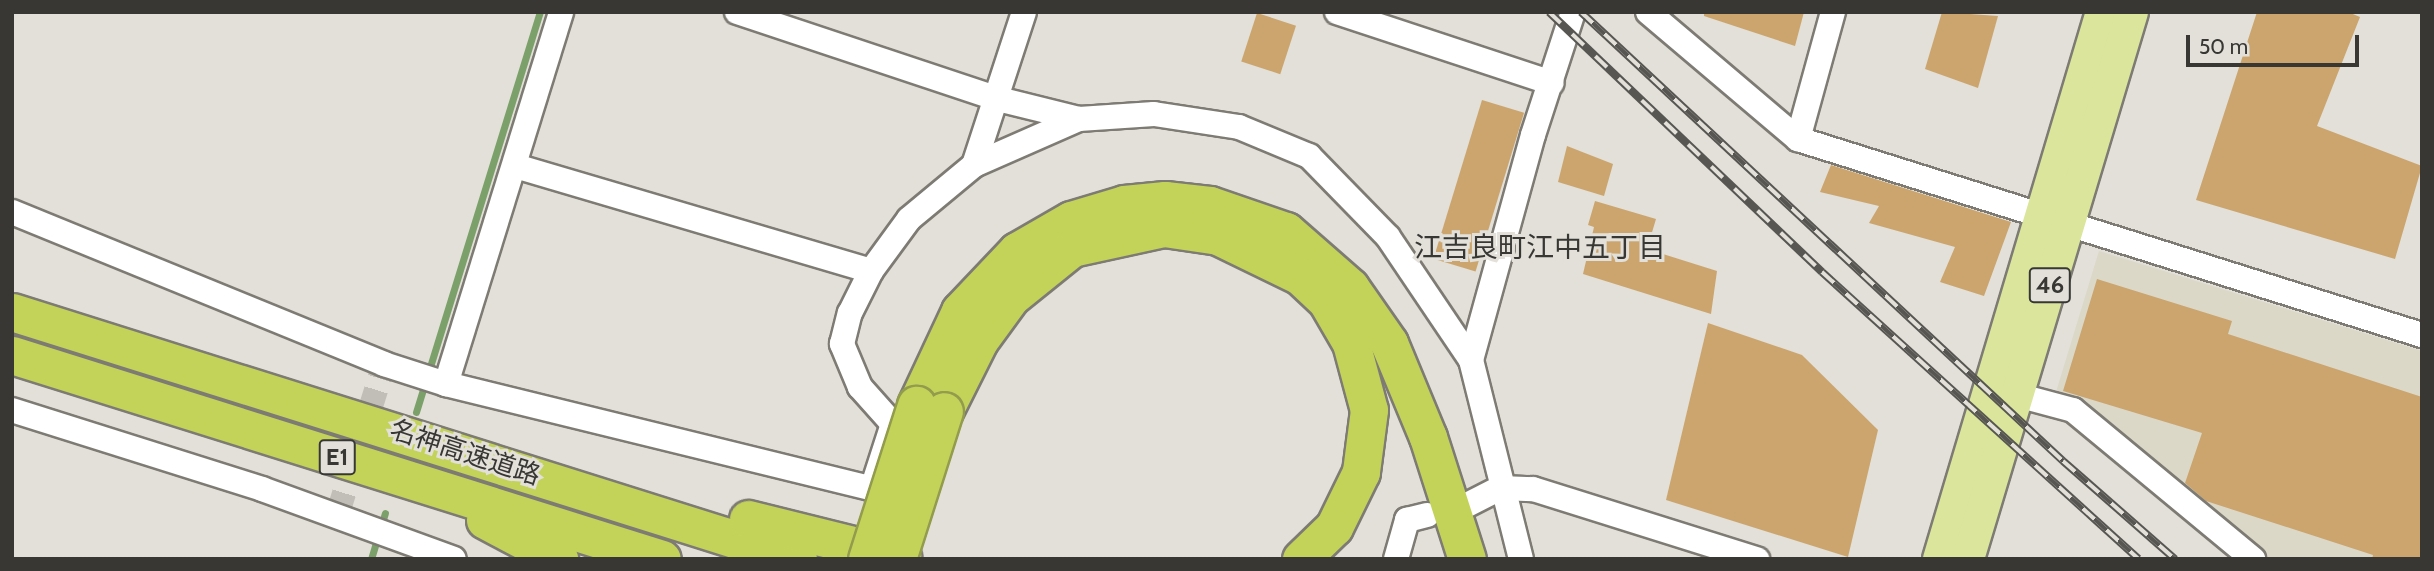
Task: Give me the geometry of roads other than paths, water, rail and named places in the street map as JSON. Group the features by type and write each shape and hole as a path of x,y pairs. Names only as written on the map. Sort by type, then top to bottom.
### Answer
{"highway":[{"path":"897,559 930,408 960,311 1017,251 1071,220 1124,204 1165,200 1210,205 1286,231 1350,287 1389,342 1428,437 1467,559"},
{"path":"867,559 930,408 1011,297 1072,248 1164,228 1229,240 1300,276 1326,300 1351,343 1369,410 1361,472 1334,527 1301,559"},
{"name":"名神高速道路","path":"12,312 798,559"},
{"name":"名神高速道路","path":"12,355 662,559"},
{"path":"373,424 907,559"},
{"path":"398,475 559,559"}],"main road":[{"name":"46","path":"1968,559 2017,395 2102,12"},
{"name":"46","path":"1939,559 2054,219 2132,12"}],"street":[{"path":"443,383 515,166 561,12"},
{"path":"737,12 998,99 1079,119 1154,114 1239,127 1309,156 1388,237 1471,360 1500,488 1521,559"},
{"path":"974,165 998,99 1024,12"},
{"path":"1336,12 1552,83"},
{"path":"1471,360 1573,12"},
{"path":"1648,12 1798,139 2422,335"},
{"path":"1798,139 1833,12"},
{"path":"12,212 412,373 443,383 872,488 893,424 860,387 842,344 850,313 871,271 909,219 974,165 1079,119"},
{"path":"515,166 871,271"},
{"path":"2017,395 2073,410 2253,559"},
{"path":"12,410 365,526 454,559"},
{"path":"1465,506 1500,488 1533,489 1757,559"},
{"path":"1396,559 1407,520 1427,515"}],"waterway":[{"path":"416,412 540,12"},
{"path":"371,559 385,513"}],"tunnel":[{"path":"337,516 384,364"}],"railway":[{"path":"1549,12 1822,272 2138,559"},
{"path":"1581,12 2063,461 2175,559"}],"district":[{"name":"江吉良町江中五丁目","path":"1540,247"}]}
